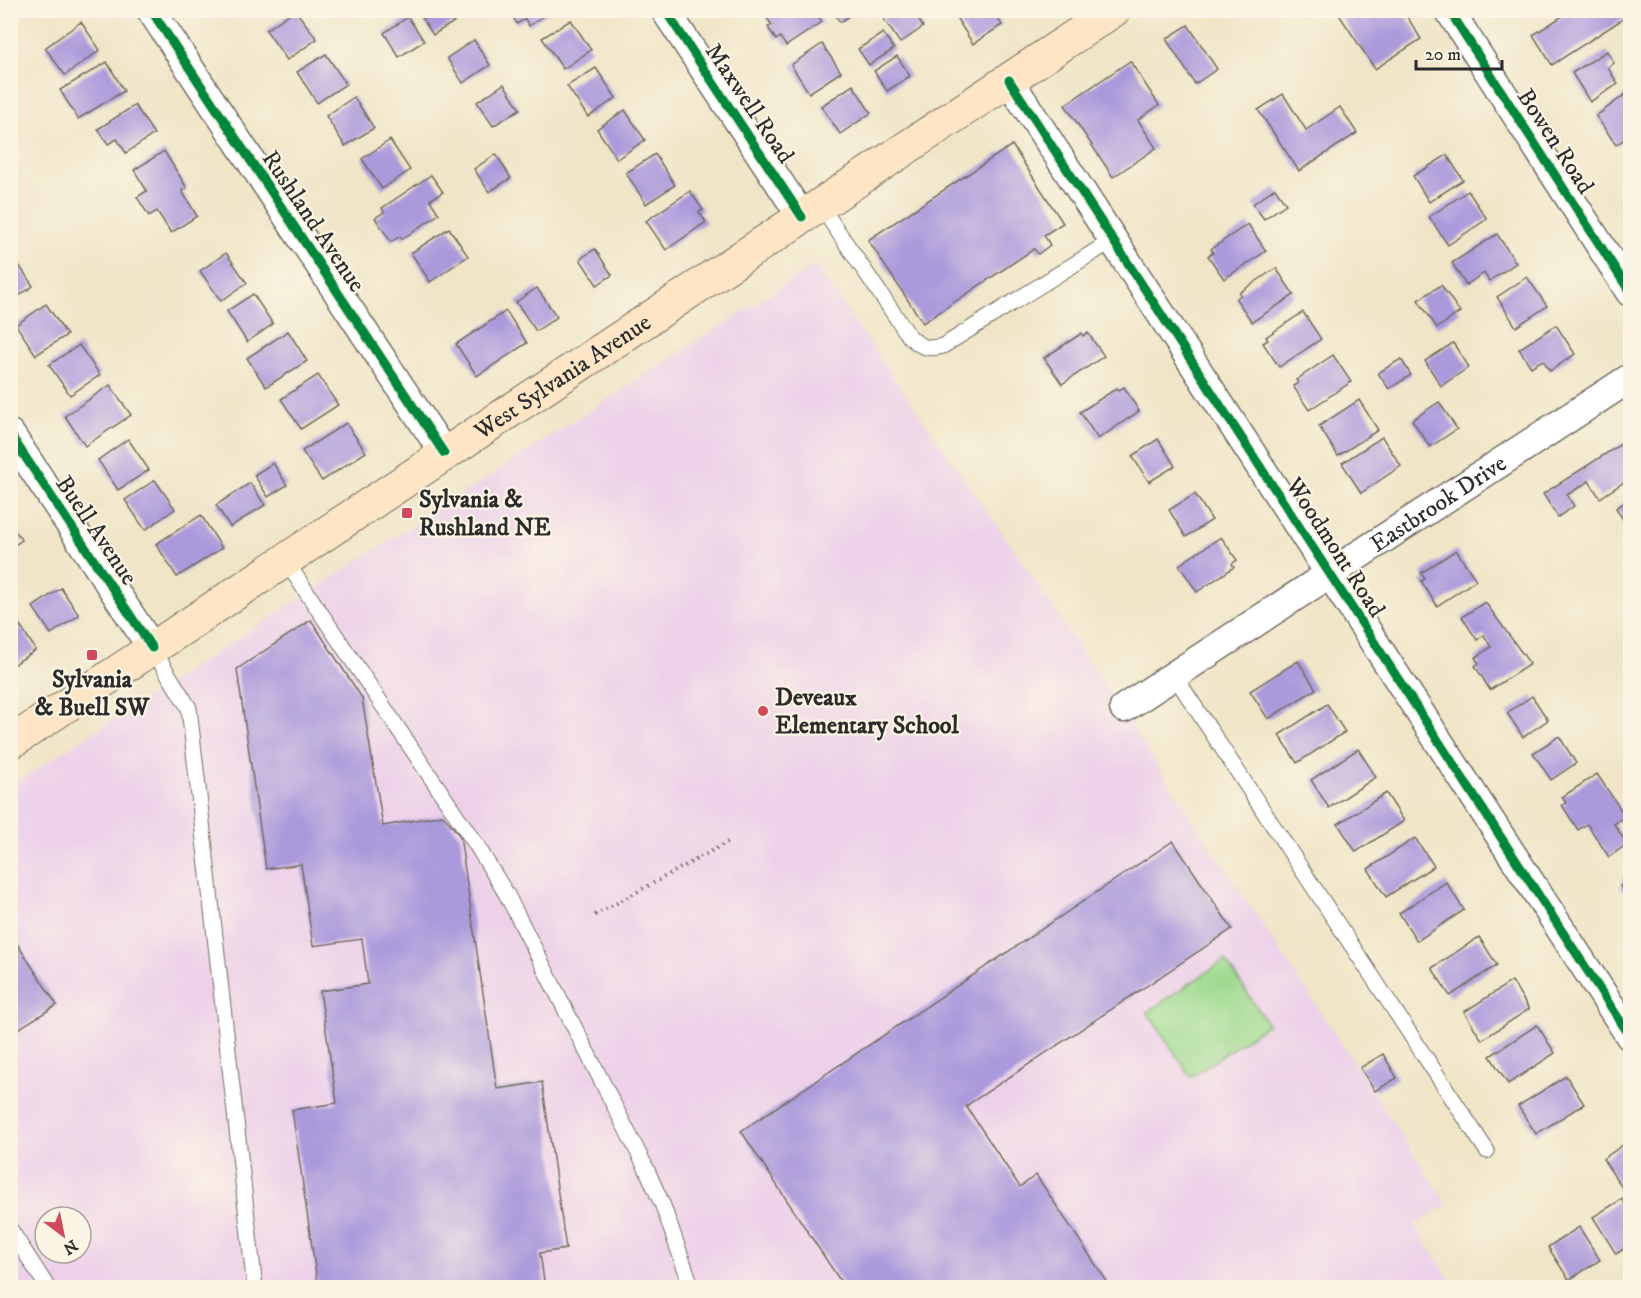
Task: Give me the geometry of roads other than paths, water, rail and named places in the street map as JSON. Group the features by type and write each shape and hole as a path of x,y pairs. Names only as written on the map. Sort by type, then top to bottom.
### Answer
{"main road":[{"name":"West Sylvania Avenue","path":"10,743 1009,80 1095,16"}],"street":[{"name":"Rushland Avenue","path":"151,10 444,453"},
{"name":"Maxwell Road","path":"665,10 811,211"},
{"name":"Bowen Road","path":"1449,10 1630,292"},
{"name":"Woodmont Road","path":"1009,80 1630,1036"},
{"name":"Eastbrook Drive","path":"1124,708 1630,378"},
{"name":"Buell Avenue","path":"10,434 152,648"}],"lane":[{"path":"811,211 909,336 920,346 933,349 944,346 1113,240"},
{"path":"285,560 477,846 507,895 646,1168 663,1206 692,1287"},
{"path":"152,648 189,708 255,1287"},
{"path":"1174,675 1487,1151"},
{"path":"10,1229 48,1287"}],"place":[{"name":"Sylvania & Rushland NE","path":"407,513"},
{"name":"Sylvania & Buell SW","path":"92,655"},
{"name":"Deveaux Elementary School","path":"763,711"}]}
